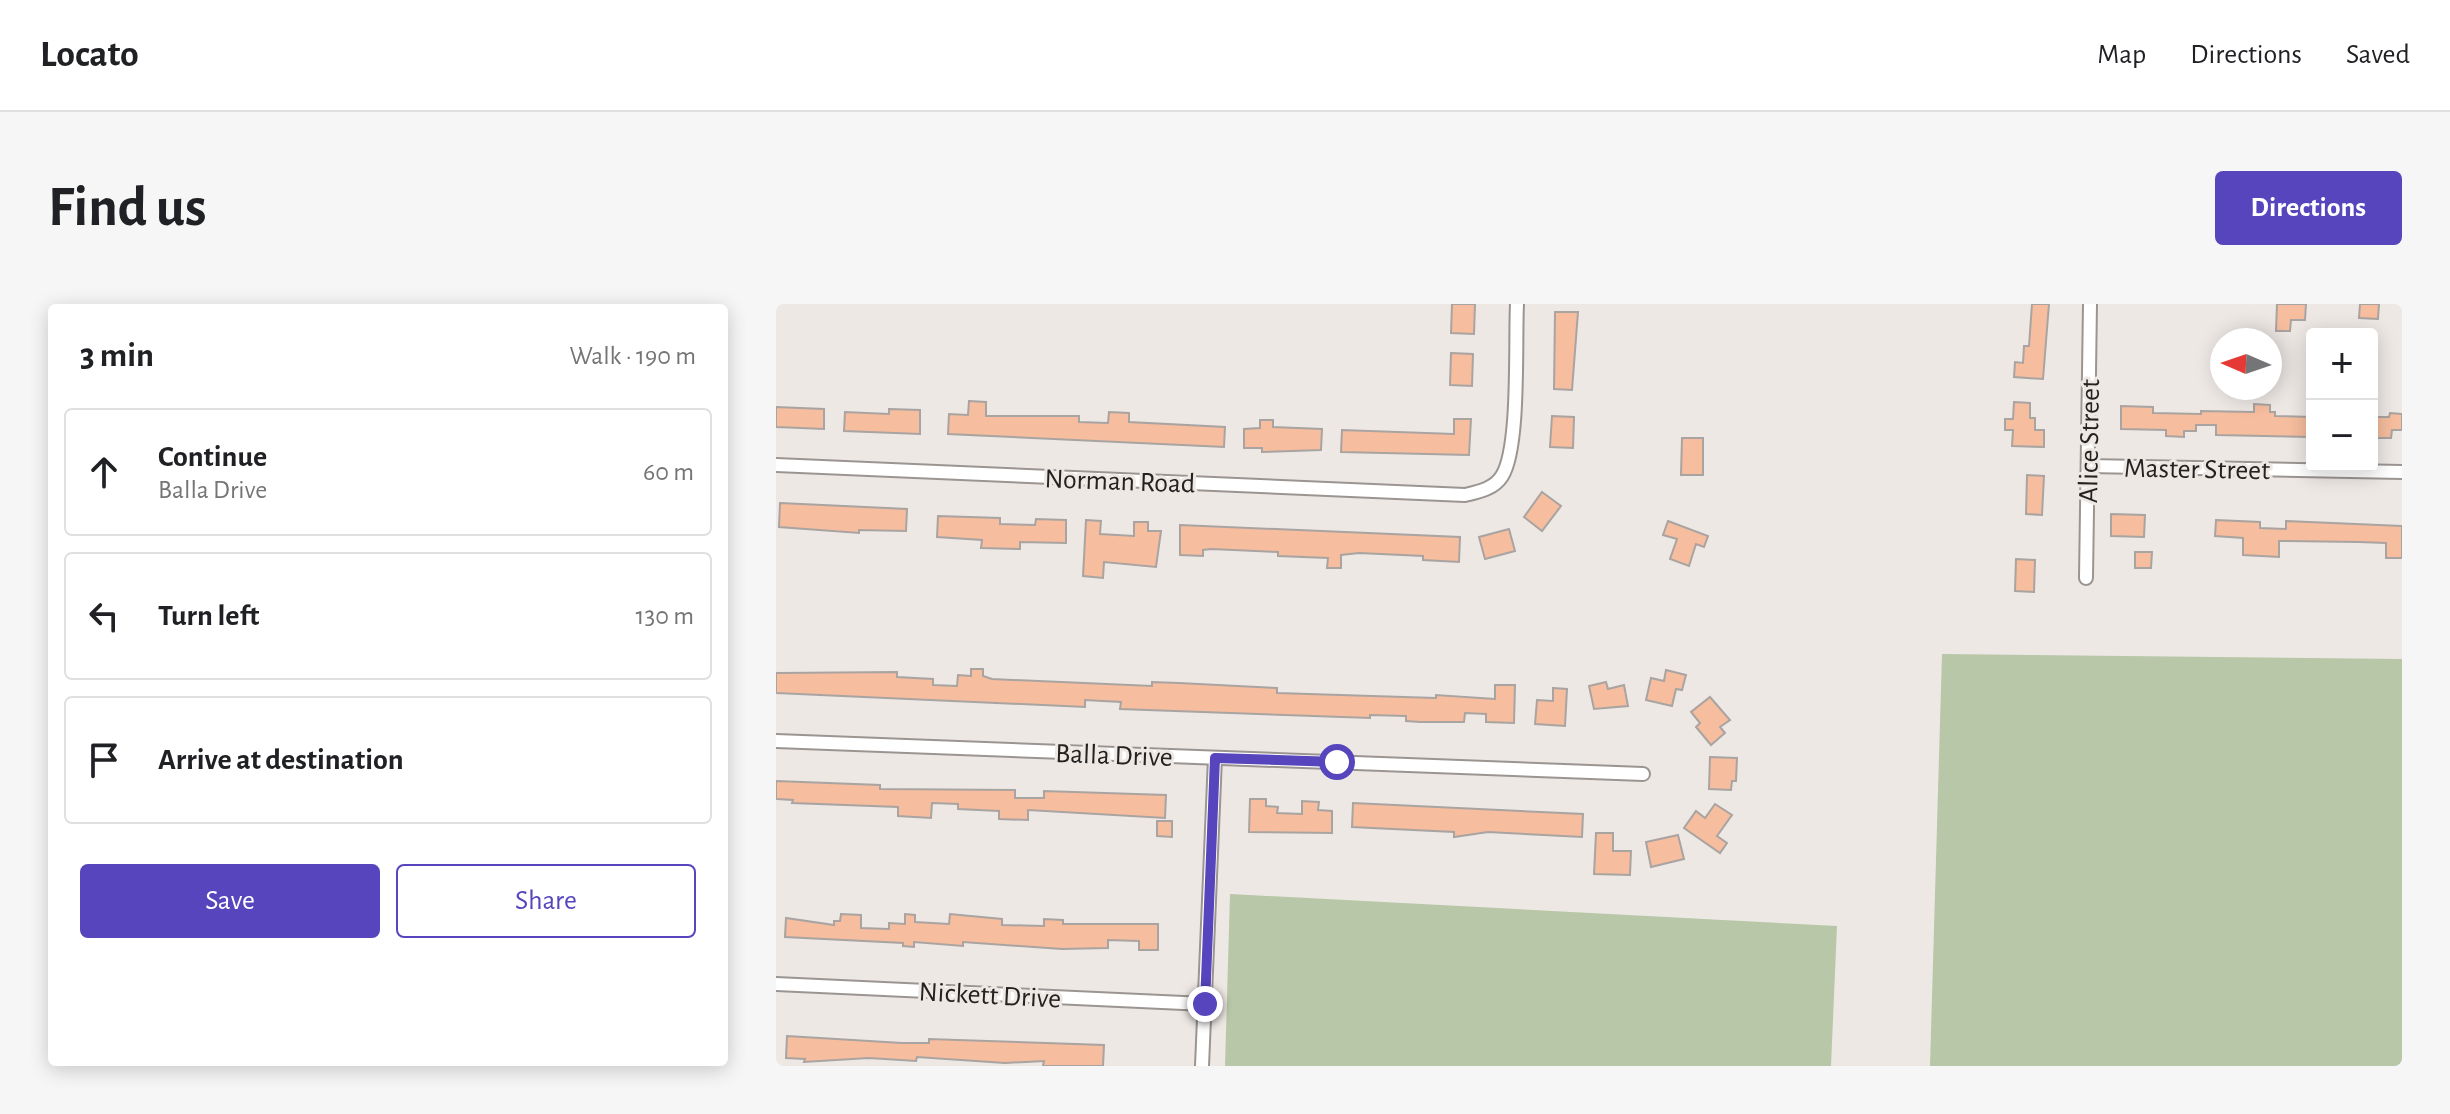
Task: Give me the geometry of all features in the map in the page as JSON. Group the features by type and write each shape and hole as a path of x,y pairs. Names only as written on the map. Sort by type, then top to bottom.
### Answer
{"street":[{"name":"Norman Road","path":"776,465 1465,495 1484,491 1502,478 1511,453 1517,304"},
{"name":"Alice Street","path":"2086,578 2090,304"},
{"name":"Master Street","path":"2088,466 2402,472"},
{"name":"Balla Drive","path":"776,741 1643,774"},
{"path":"1202,1066 1215,758"},
{"name":"Nickett Drive","path":"776,984 1205,1004"}],"green space":[{"path":"1942,654 2402,659 2402,1066 1930,1066"},
{"path":"1230,894 1837,926 1831,1066 1225,1066"}],"building":[{"path":"1452,304 1475,304 1474,334 1451,333"},
{"path":"2032,304 2049,304 2043,379 2014,377 2015,362 2023,363 2024,346 2029,346"},
{"path":"2277,304 2306,304 2305,320 2291,320 2290,331 2276,328"},
{"path":"2360,304 2379,304 2378,319 2359,318"},
{"path":"1555,312 1578,312 1572,390 1554,389"},
{"path":"1451,353 1473,354 1472,386 1450,385"},
{"path":"969,401 986,402 986,416 1079,416 1079,422 1108,423 1109,412 1129,413 1129,422 1225,427 1224,447 948,434 949,414 968,415"},
{"path":"2014,402 2030,403 2030,418 2035,418 2035,430 2044,430 2044,447 2012,446 2013,430 2005,430 2005,419 2013,419"},
{"path":"2254,404 2270,405 2270,412 2275,412 2275,416 2306,417 2306,437 2216,435 2216,425 2196,425 2196,431 2184,431 2184,437 2166,436 2166,430 2121,429 2121,406 2153,407 2153,413 2254,412"},
{"path":"776,407 824,409 824,429 776,427"},
{"path":"889,409 920,410 920,434 844,431 845,412 889,414"},
{"path":"2390,413 2402,414 2402,430 2392,430 2391,438 2378,438 2378,417 2389,417"},
{"path":"1552,416 1574,417 1573,448 1550,447"},
{"path":"1454,419 1471,419 1469,455 1341,452 1342,430 1454,434"},
{"path":"1260,420 1273,420 1273,427 1322,429 1321,450 1262,452 1262,448 1244,448 1244,429 1260,428"},
{"path":"1682,438 1703,438 1703,475 1681,475"},
{"path":"2027,475 2044,476 2042,515 2026,514"},
{"path":"1542,492 1561,506 1542,531 1524,517"},
{"path":"780,503 907,509 906,531 859,530 859,533 779,527"},
{"path":"2111,514 2145,515 2144,537 2111,536"},
{"path":"938,516 1000,518 1000,524 1035,525 1036,519 1066,520 1066,543 1020,542 1020,549 981,548 982,540 937,537"},
{"path":"1086,520 1101,521 1100,534 1134,536 1134,522 1148,522 1148,531 1161,531 1156,567 1104,562 1103,578 1083,576"},
{"path":"2216,520 2260,522 2260,528 2286,529 2286,521 2402,526 2402,558 2386,558 2386,543 2359,542 2279,541 2279,557 2243,555 2243,538 2215,536"},
{"path":"1668,521 1708,536 1704,547 1696,544 1689,566 1670,559 1677,539 1663,535"},
{"path":"1180,525 1460,537 1459,562 1423,560 1423,556 1359,553 1341,555 1341,568 1327,568 1328,558 1278,556 1278,552 1211,549 1203,550 1203,556 1180,555"},
{"path":"1509,529 1515,551 1485,559 1479,537"},
{"path":"2135,552 2152,552 2151,568 2135,568"},
{"path":"2016,559 2035,560 2034,592 2015,591"},
{"path":"971,669 983,669 983,676 992,679 1152,686 1152,682 1179,683 1277,688 1277,693 1436,698 1436,695 1495,699 1495,685 1515,685 1514,723 1486,722 1486,714 1465,713 1464,722 1420,722 1406,721 1406,716 1370,715 1370,718 1120,709 1121,702 1085,700 1085,707 776,693 776,673 897,672 897,677 933,679 933,685 957,686 958,675 971,676"},
{"path":"1666,670 1686,675 1682,690 1676,689 1672,706 1646,700 1651,678 1664,681"},
{"path":"1606,682 1608,689 1624,685 1628,706 1594,709 1589,686"},
{"path":"1553,688 1567,689 1565,726 1535,724 1537,700 1553,701"},
{"path":"1710,697 1730,720 1720,727 1725,733 1711,745 1696,727 1700,723 1691,712"},
{"path":"1710,757 1737,758 1736,781 1732,781 1731,790 1709,789"},
{"path":"776,781 880,785 880,789 1015,790 1015,798 1044,798 1044,791 1166,795 1165,818 1028,810 1028,820 999,819 999,811 958,809 958,804 932,803 931,818 898,816 898,807 792,803 793,800 776,799"},
{"path":"1250,799 1266,799 1266,806 1278,807 1277,813 1302,814 1302,801 1319,802 1318,810 1332,811 1332,833 1249,832"},
{"path":"1353,803 1583,814 1582,837 1488,832 1454,837 1454,832 1352,827"},
{"path":"1715,804 1732,815 1717,836 1727,843 1720,853 1684,828 1696,811 1705,818"},
{"path":"1157,821 1172,821 1172,837 1157,836"},
{"path":"1596,833 1613,833 1613,851 1631,851 1630,875 1594,874"},
{"path":"1678,835 1684,859 1651,867 1646,842"},
{"path":"841,914 861,915 861,928 889,929 889,923 905,924 905,914 915,915 915,922 949,924 950,914 1002,919 1002,925 1044,926 1044,919 1063,920 1063,924 1158,924 1158,950 1139,950 1139,941 1108,940 1108,948 1062,949 963,942 963,946 914,942 914,947 903,946 903,943 785,937 786,918 834,925 834,921 840,921"},
{"path":"787,1036 902,1043 929,1043 929,1039 1104,1045 1103,1066 1043,1066 1044,1061 1005,1063 917,1057 916,1061 869,1058 804,1062 805,1059 786,1058"}],"route":[{"path":"1205,1004 1215,758 1337,762"}]}
